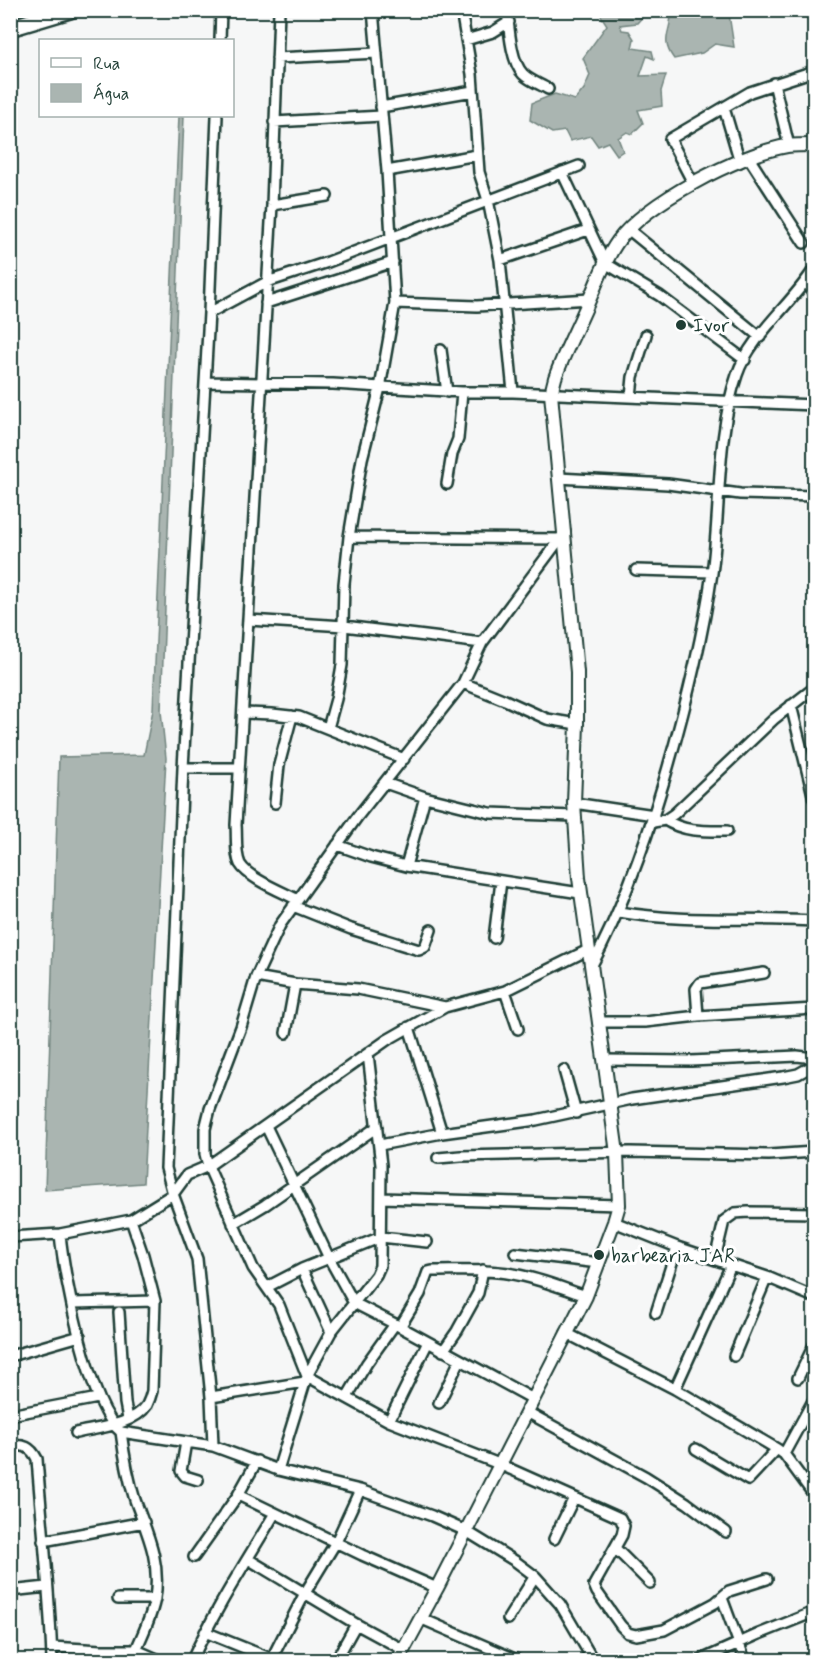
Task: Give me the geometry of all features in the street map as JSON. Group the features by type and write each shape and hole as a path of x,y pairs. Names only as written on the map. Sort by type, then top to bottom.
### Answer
{"highway":[{"path":"10,28 70,10"}],"street":[{"path":"220,39 221,10"},
{"path":"279,10 272,205 236,825 239,862 256,878 296,903 351,929 419,950 425,947 431,930"},
{"path":"328,728 342,665 344,584 349,537 362,459 380,388 395,303 387,171 373,11 388,10"},
{"path":"461,10 474,91 479,172 488,200 506,304 513,392"},
{"path":"507,10 515,60 519,69 525,76 548,89"},
{"path":"466,40 493,32 509,22"},
{"path":"277,58 377,53"},
{"path":"693,183 670,139 750,92 814,70"},
{"path":"774,83 789,146"},
{"path":"274,122 382,112 474,91"},
{"path":"724,108 745,160 804,243"},
{"path":"213,1446 211,1397 197,1259 166,1168 183,768 209,313 217,117"},
{"path":"248,1559 356,1624 401,1655 438,1588 586,1296 619,1205 610,1104 580,893 575,810 577,672 561,535 551,394 559,367 605,262 628,229 673,194 693,183 745,160 789,146 814,145"},
{"path":"387,171 477,155"},
{"path":"209,313 267,282 328,262 579,166"},
{"path":"562,172 605,262 660,296 745,360"},
{"path":"272,205 327,195"},
{"path":"628,229 760,337"},
{"path":"500,260 588,230"},
{"path":"266,303 393,262"},
{"path":"591,967 619,912 653,818 685,707 712,572 729,400 738,372 745,360 760,337 814,268"},
{"path":"806,281 814,294"},
{"path":"395,303 477,306 590,299"},
{"path":"631,397 633,377 646,335"},
{"path":"441,350 447,392"},
{"path":"205,382 333,384 447,392 513,392 814,405"},
{"path":"447,484 452,454 458,439 462,392"},
{"path":"558,478 668,484 740,494 814,496"},
{"path":"349,537 561,535"},
{"path":"306,1379 279,1305 253,1268 208,1166 205,1154 205,1129 210,1109 241,1027 256,977 276,933 337,845 463,683 482,643 561,535"},
{"path":"636,570 712,572"},
{"path":"249,620 344,626 482,643"},
{"path":"463,683 547,719 577,724"},
{"path":"664,820 674,814 749,741 814,688"},
{"path":"791,705 814,800"},
{"path":"244,713 292,716 404,759"},
{"path":"275,803 279,765 292,716"},
{"path":"183,768 239,768"},
{"path":"384,783 425,797 490,813 575,810 653,818 694,831 727,831"},
{"path":"406,866 425,797"},
{"path":"337,845 370,857 406,866 580,893"},
{"path":"494,938 501,880"},
{"path":"619,912 647,917 683,919 814,921"},
{"path":"10,1237 60,1234 131,1220 173,1194 187,1175 208,1166 409,1027 445,1006 505,991 588,950"},
{"path":"698,1016 696,989 700,983 764,973"},
{"path":"256,977 295,984 358,989 445,1006"},
{"path":"286,1033 295,984"},
{"path":"505,991 518,1029"},
{"path":"599,1022 645,1022 698,1016 814,1009"},
{"path":"409,1027 442,1133"},
{"path":"278,1470 306,1379 331,1332 376,1275 380,1266 380,1145 368,1054"},
{"path":"604,1060 691,1061 797,1056 814,1058"},
{"path":"380,1145 442,1133 576,1113 610,1104 783,1077 798,1074 814,1065"},
{"path":"564,1070 576,1113"},
{"path":"266,1126 329,1258 354,1303 533,1400"},
{"path":"233,1224 377,1127"},
{"path":"438,1158 616,1153 769,1155 814,1152"},
{"path":"381,1198 619,1205"},
{"path":"715,1259 721,1228 729,1216 735,1213 814,1213"},
{"path":"76,1433 128,1419 140,1412 147,1404 152,1391 155,1301 131,1220"},
{"path":"614,1222 677,1247 767,1277 814,1297"},
{"path":"60,1234 62,1256 80,1336 98,1398 112,1424 122,1432 213,1446 278,1470 360,1490 466,1531 535,1576 560,1604 593,1660"},
{"path":"267,1287 302,1269 381,1237 427,1242"},
{"path":"656,1313 677,1247"},
{"path":"515,1253 599,1263"},
{"path":"675,1389 731,1266"},
{"path":"302,1269 331,1332"},
{"path":"347,1397 371,1356 398,1325 420,1294 428,1272 483,1270 522,1276 586,1296"},
{"path":"443,1351 478,1293 483,1270"},
{"path":"734,1356 767,1277"},
{"path":"73,1303 155,1301"},
{"path":"119,1312 128,1419"},
{"path":"566,1333 675,1389 780,1452 814,1495"},
{"path":"10,1356 80,1336"},
{"path":"389,1421 428,1342"},
{"path":"798,1378 814,1345"},
{"path":"439,1403 460,1360"},
{"path":"211,1397 306,1379 347,1397 389,1421 499,1464 616,1515 624,1522 622,1535 594,1585 628,1633 636,1635 664,1630 722,1598 729,1591 767,1579"},
{"path":"10,1415 98,1398"},
{"path":"696,1449 747,1480 750,1479 780,1452 814,1401"},
{"path":"527,1412 646,1477 687,1503 726,1532"},
{"path":"122,1432 125,1460 135,1498 150,1538 157,1579 155,1599 136,1650"},
{"path":"186,1442 181,1471 185,1476 198,1480"},
{"path":"10,1446 26,1446 33,1450 37,1459 52,1660"},
{"path":"194,1557 238,1495 257,1461"},
{"path":"205,1632 272,1660 305,1593 336,1542 360,1490"},
{"path":"238,1495 362,1556 438,1588"},
{"path":"554,1539 574,1498"},
{"path":"192,1660 232,1582 275,1513"},
{"path":"43,1541 144,1522"},
{"path":"616,1549 650,1583"},
{"path":"508,1619 535,1576"},
{"path":"10,1591 46,1587"},
{"path":"722,1598 745,1660"},
{"path":"118,1599 155,1599"},
{"path":"701,1660 814,1612"},
{"path":"420,1618 517,1660"},
{"path":"336,1660 356,1624"},
{"path":"52,1647 136,1650 159,1660"}],"water":[{"path":"598,11 648,11 637,23 620,25 622,30 629,31 634,39 632,48 652,51 654,59 647,56 640,76 666,75 661,91 662,106 638,110 643,123 632,134 627,132 618,138 623,151 617,155 608,142 598,146 591,136 570,141 565,131 552,133 530,120 532,103 555,94 575,100 584,89 590,75 583,58 607,25"},
{"path":"671,11 730,11 734,47 715,44 702,53 674,59 667,46"},
{"path":"179,117 184,117 161,711 166,758 143,1183 45,1190 59,757 144,755 153,710"}],"place":[{"name":"Ivor","path":"681,325"},
{"name":"barbearia JAR","path":"599,1255"}]}
